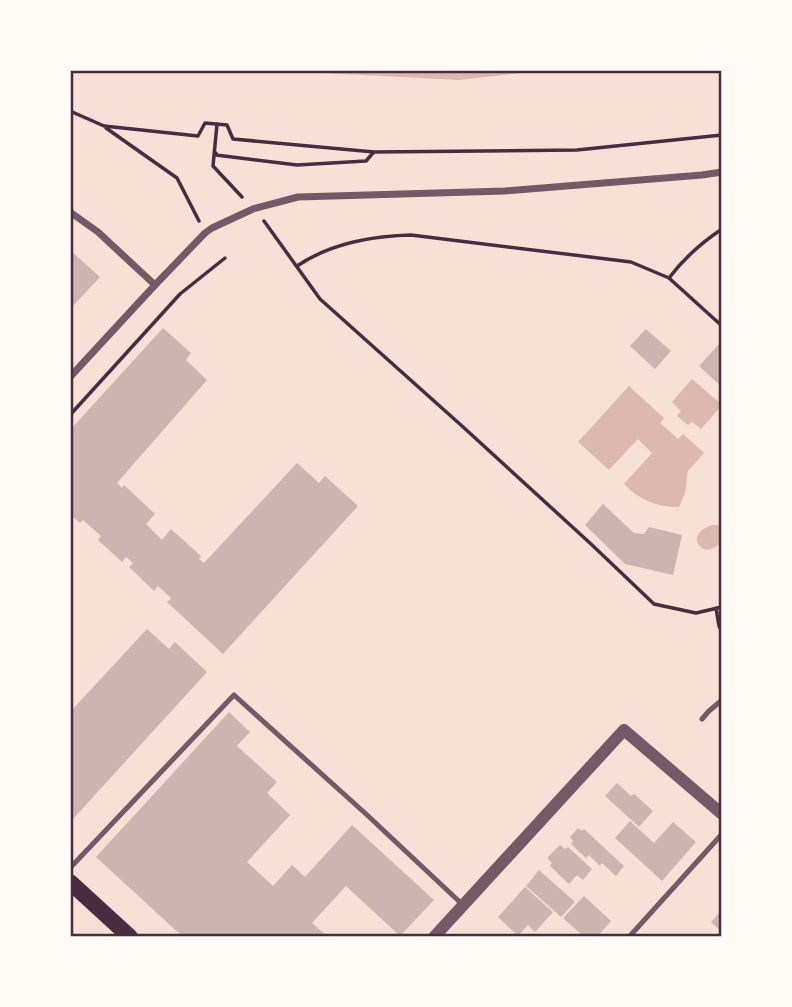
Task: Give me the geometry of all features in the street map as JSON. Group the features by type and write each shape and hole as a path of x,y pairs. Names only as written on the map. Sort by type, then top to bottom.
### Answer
{"main road":[{"path":"70,882 130,937"}],"street":[{"path":"70,377 205,233 253,209 298,197 505,191 722,172"},
{"path":"70,212 98,232 155,285"},
{"path":"434,937 624,730 722,814"}],"lane":[{"path":"70,868 234,695 463,905"},
{"path":"702,719 722,700"},
{"path":"629,937 722,834"}],"path":[{"path":"70,111 104,126 177,178 205,233"},
{"path":"104,126 198,136 205,123 217,124 227,125 233,139 374,152 577,150 722,135"},
{"path":"217,124 213,166 253,209 320,299 502,462 654,604 696,613 722,607"},
{"path":"217,140 216,155 297,165 366,161 374,152"},
{"path":"668,278 689,254 722,229"},
{"path":"297,266 312,256 341,245 386,236 411,235 631,262 668,278 722,326"},
{"path":"70,415 180,294 225,258"},
{"path":"716,608 722,632"}],"shaded area":[{"path":"266,70 548,70 459,80"},
{"path":"692,379 722,405 701,429 692,422 688,425 677,416 681,411 672,402"},
{"path":"629,386 664,418 660,423 678,439 683,434 704,453 688,471 685,493 679,507 649,502 624,484 652,453 638,439 609,470 578,442"},
{"path":"712,525 718,525 722,529 722,542 714,548 702,548 698,545 698,534"}],"building":[{"path":"70,250 100,277 70,309"},
{"path":"163,328 191,353 186,360 207,380 117,483 122,488 124,485 155,514 146,524 162,540 171,529 201,556 199,559 204,563 297,463 319,483 325,476 358,506 223,654 167,602 171,598 158,586 154,591 129,567 133,563 126,557 122,562 98,540 101,536 83,520 80,523 70,514 70,430"},
{"path":"646,329 671,351 655,369 630,346"},
{"path":"719,344 722,346 722,387 699,366"},
{"path":"603,504 634,533 644,534 649,527 682,535 673,575 625,564 585,525"},
{"path":"147,629 169,649 175,642 207,672 73,819 70,817 70,712"},
{"path":"229,712 250,732 237,746 277,782 267,793 290,815 247,862 273,886 292,865 305,877 352,825 434,900 400,936 346,886 312,923 328,937 183,937 96,857"},
{"path":"617,783 653,811 639,827 605,796"},
{"path":"630,821 654,843 673,822 696,842 662,881 615,838"},
{"path":"578,828 582,831 584,829 624,866 616,876 589,855 586,858 571,844 573,841 570,837"},
{"path":"560,845 565,849 568,847 592,869 583,880 577,875 569,884 550,866 552,863 547,858"},
{"path":"539,870 575,902 561,917 526,886"},
{"path":"525,887 553,912 535,932 528,925 518,936 498,917"},
{"path":"584,896 611,921 597,937 584,937 563,918"},
{"path":"722,910 722,932 711,922"}]}
